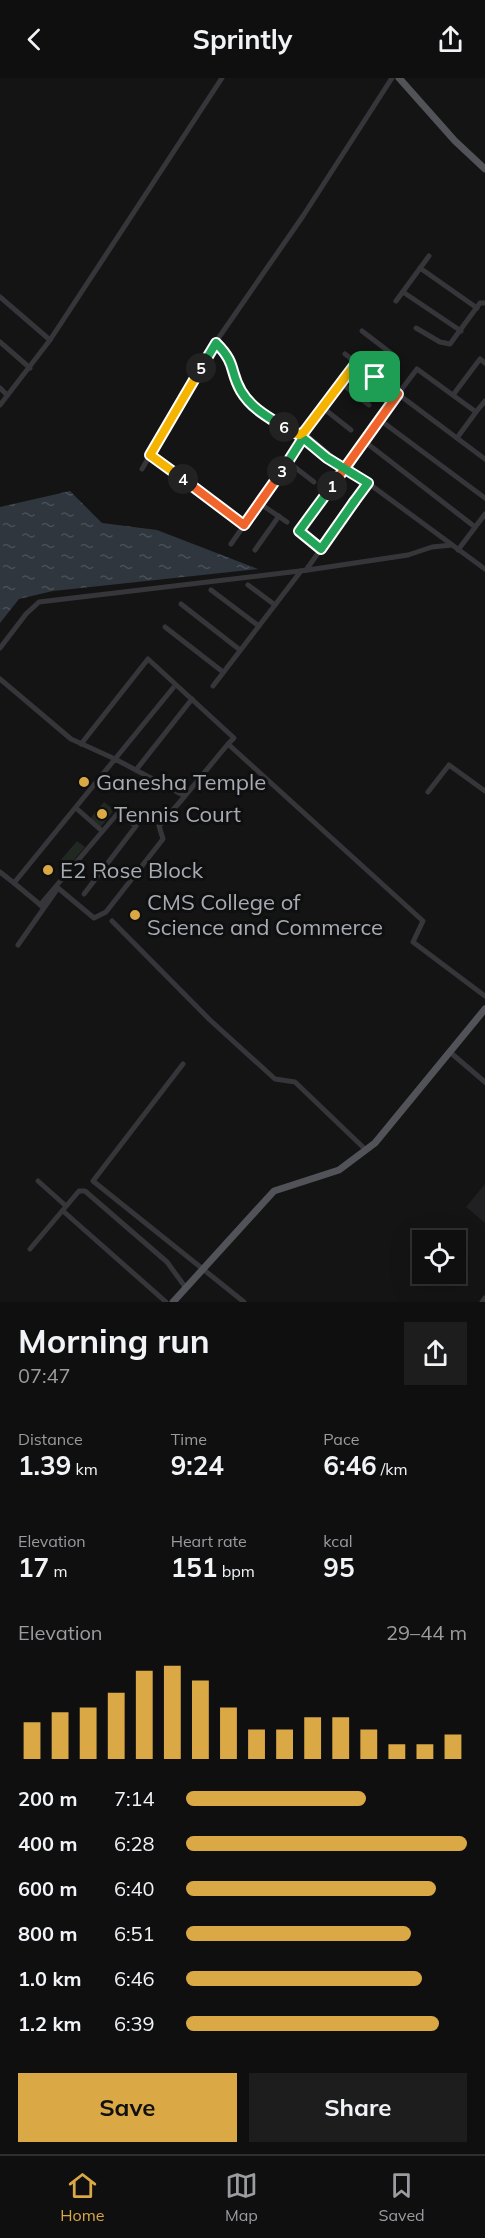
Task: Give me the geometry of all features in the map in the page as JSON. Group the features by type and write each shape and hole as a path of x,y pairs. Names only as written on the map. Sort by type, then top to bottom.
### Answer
{"main road":[{"path":"399,78 455,141 485,169"},
{"path":"173,1302 274,1191 339,1170 366,1150 393,1123 485,1009"}],"street":[{"path":"0,405 50,340 222,78"},
{"path":"142,469 216,343 303,216 392,78"},
{"path":"396,302 429,256"},
{"path":"420,268 477,308"},
{"path":"403,292 461,331"},
{"path":"0,297 50,340"},
{"path":"416,328 447,344 461,331 482,302 485,303"},
{"path":"362,331 392,354 375,377"},
{"path":"0,342 30,368"},
{"path":"216,343 230,356 241,391 259,412 303,436 485,569"},
{"path":"345,354 484,457"},
{"path":"453,395 480,359 485,363"},
{"path":"231,544 288,462 303,436 356,363"},
{"path":"321,549 299,531 417,369 476,412"},
{"path":"341,383 369,405"},
{"path":"0,388 8,395"},
{"path":"457,438 485,400"},
{"path":"323,408 351,430"},
{"path":"380,420 485,498"},
{"path":"364,441 475,527"},
{"path":"150,455 244,525"},
{"path":"288,462 314,482"},
{"path":"213,686 274,605 321,549 368,483"},
{"path":"260,503 287,522"},
{"path":"458,550 485,514"},
{"path":"255,550 279,516"},
{"path":"0,648 26,614 39,602 303,570 408,555 432,547 452,545"},
{"path":"248,585 274,605"},
{"path":"211,590 259,626"},
{"path":"181,604 240,650"},
{"path":"165,627 224,672"},
{"path":"42,906 58,888 94,918 106,912 163,839 159,826 234,738 148,659 81,744"},
{"path":"0,679 71,739 116,759 185,796"},
{"path":"14,883 173,687"},
{"path":"136,770 192,699"},
{"path":"228,744 423,921 413,942 485,996"},
{"path":"428,792 449,765 485,791"},
{"path":"75,808 102,831"},
{"path":"18,945 42,906 118,813 136,826 84,894"},
{"path":"0,872 42,906"},
{"path":"112,921 210,1020 274,1079 295,1082 366,1150"},
{"path":"451,1053 485,1082"},
{"path":"183,1064 93,1181 244,1302"},
{"path":"38,1181 166,1302"},
{"path":"30,1249 79,1191 85,1191 167,1262 186,1288"},
{"path":"482,1302 485,1298"}],"shaded area":[{"name":"Tennis Court","path":"104,802 114,810 100,828 90,819"},
{"path":"77,841 85,847 67,868 59,862"},
{"path":"485,1184 485,1223 466,1207"}],"water":[{"path":"70,491 102,523 157,530 258,569 53,591 19,599 0,623 0,507"}],"place":[{"name":"Ganesha Temple","path":"84,782"},
{"name":"Tennis Court","path":"102,814"},
{"name":"E2 Rose Block","path":"48,870"},
{"name":"CMS College of Science and Commerce","path":"135,915"}],"route":[{"path":"375,377 356,363 304,432 299,435 259,412 241,391 230,356 216,343 150,455 244,525 303,438 327,458 345,468 368,483 321,549 299,531 345,468 398,394 375,377"}]}
